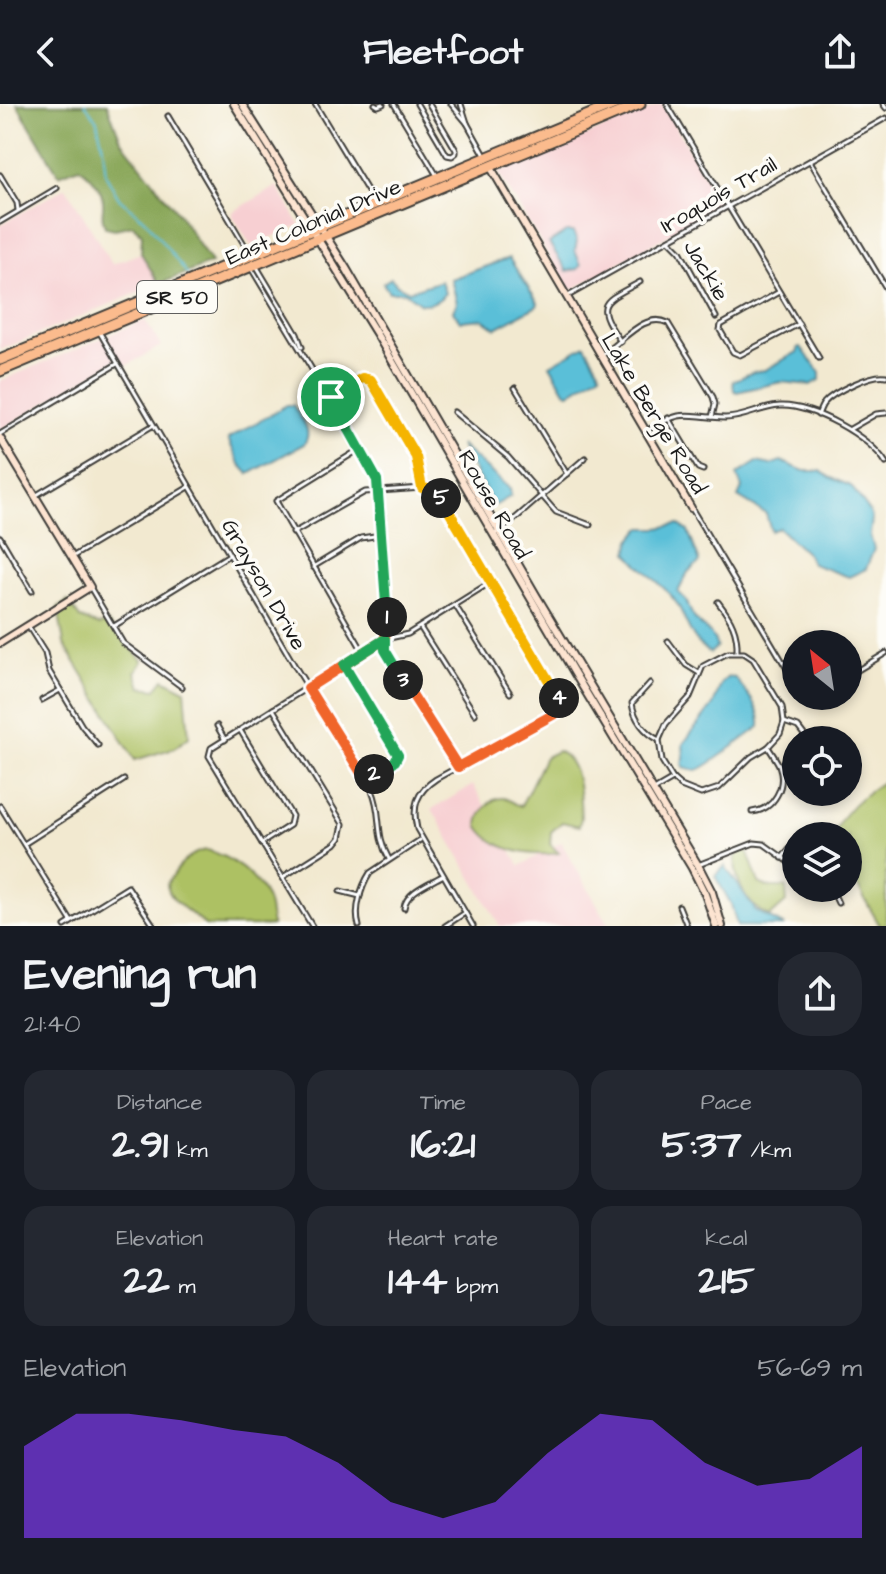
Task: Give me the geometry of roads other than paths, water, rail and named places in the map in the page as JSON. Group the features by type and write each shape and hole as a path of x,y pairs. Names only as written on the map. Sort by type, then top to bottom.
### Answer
{"highway":[{"name":"East Colonial Drive","path":"0,360 179,296 616,104"},
{"path":"606,118 616,104"},
{"name":"East Colonial Drive","path":"319,232 438,178 640,104"},
{"name":"East Colonial Drive","path":"96,325 108,315 189,281 252,262"},
{"path":"179,296 189,281"},
{"path":"0,371 86,335 96,325"}],"street":[{"name":"Rouse Road","path":"234,104 319,232 392,360 654,790 712,892 722,926"},
{"name":"Rouse Road","path":"242,104 415,388 692,868 716,926"},
{"path":"315,104 375,204"},
{"path":"375,104 383,104"},
{"path":"394,104 438,178"},
{"path":"417,104 447,155 452,156 456,150 429,104"},
{"path":"451,104 467,123"},
{"path":"461,104 467,123 488,162"},
{"path":"667,104 819,358"},
{"path":"168,116 291,337 303,351 375,474 388,628 385,650 458,767"},
{"name":"Iroquois Trail","path":"565,298 886,118"},
{"path":"810,160 886,288"},
{"name":"Lake Berge Road","path":"488,162 565,298 782,661"},
{"path":"0,175 18,210"},
{"path":"0,222 57,188"},
{"name":"Jackie","path":"669,240 680,251 716,317"},
{"path":"621,342 604,314 603,306 607,300 640,282"},
{"path":"779,292 721,325 720,330 733,352 740,355 799,324"},
{"path":"600,356 633,330 653,320 668,323 713,397 712,417"},
{"name":"Grayson Drive","path":"96,325 229,555 365,779 375,798 380,839 389,859"},
{"path":"392,360 408,384 415,388"},
{"path":"117,363 0,436 130,650 182,687"},
{"path":"818,415 824,402 873,376 886,376"},
{"path":"331,397 362,378 368,378 416,457 422,488"},
{"path":"515,388 567,474"},
{"path":"645,432 668,418 687,413 728,418 781,406 818,415 849,430 870,442 886,463"},
{"path":"454,412 508,457 556,512 590,525"},
{"path":"849,430 876,414 886,413"},
{"path":"668,418 698,468 703,470"},
{"path":"35,496 153,426"},
{"path":"360,449 276,501 364,653"},
{"path":"496,533 585,458"},
{"path":"72,557 189,486"},
{"path":"293,533 359,494 430,488 439,494 561,703 558,712 428,785 417,799 414,816 422,839 473,926"},
{"path":"313,567 361,538 381,535"},
{"path":"0,537 32,591"},
{"path":"114,626 229,555"},
{"path":"312,926 209,752 385,639 404,636 491,582"},
{"path":"0,643 90,587"},
{"path":"718,602 738,637 737,652"},
{"path":"455,605 510,693"},
{"path":"28,626 45,653 49,671 60,690 98,745"},
{"path":"420,627 475,714"},
{"path":"668,641 686,665 699,673"},
{"path":"737,652 753,659 782,707 784,722 780,734 711,793 689,791 673,779 662,761 659,740 666,724 690,697 703,666 716,658 737,652"},
{"path":"862,668 886,653"},
{"path":"344,665 398,755 395,761 365,779"},
{"path":"650,683 632,703 632,709 646,732 659,740"},
{"path":"42,700 60,690"},
{"path":"273,709 340,818 343,831 335,844 283,877"},
{"path":"784,722 795,726"},
{"path":"217,726 225,740"},
{"path":"240,730 292,816 290,825 262,843"},
{"path":"752,812 769,805 781,787 781,770 768,747"},
{"path":"654,790 673,779"},
{"path":"24,844 124,780"},
{"path":"0,806 71,921"},
{"path":"358,926 361,896 370,873 422,839"},
{"path":"698,865 754,843 764,844 782,858"},
{"path":"404,908 406,899 443,876"},
{"path":"65,926 128,887 154,926"},
{"path":"340,891 361,896"},
{"path":"679,906 687,926"},
{"path":"445,926 465,913"}],"water":[{"path":"566,232 573,232 577,241 575,251 581,265 578,269 567,271 549,243"},
{"path":"509,258 537,306 496,328 483,319 460,321 453,311 457,303 451,279"},
{"path":"391,278 409,291 441,281 445,293 434,302 421,304 405,292 389,292 383,283"},
{"path":"585,345 601,373 569,393 550,365"},
{"path":"799,347 820,373 820,380 810,385 781,382 737,392 734,390 733,381 765,370 797,352"},
{"path":"287,405 293,405 305,424 307,439 304,444 249,474 239,463 228,439"},
{"path":"460,445 510,489 511,496 493,504"},
{"path":"781,461 804,471 821,471 851,486 872,519 870,535 874,549 866,569 849,577 812,564 808,555 779,528 771,531 766,514 738,497 742,488 737,475 757,462 771,465"},
{"path":"678,524 688,531 700,562 688,572 678,592 693,616 713,638 717,647 710,653 694,638 672,597 628,553 631,540 641,528"},
{"path":"728,677 735,678 752,701 760,727 702,768 684,767 683,744 713,705 722,682"},
{"path":"725,866 756,911 785,926 737,926 731,904 715,876"}],"waterway":[{"path":"85,104 97,121 106,175 118,197 147,222 188,275"}]}
